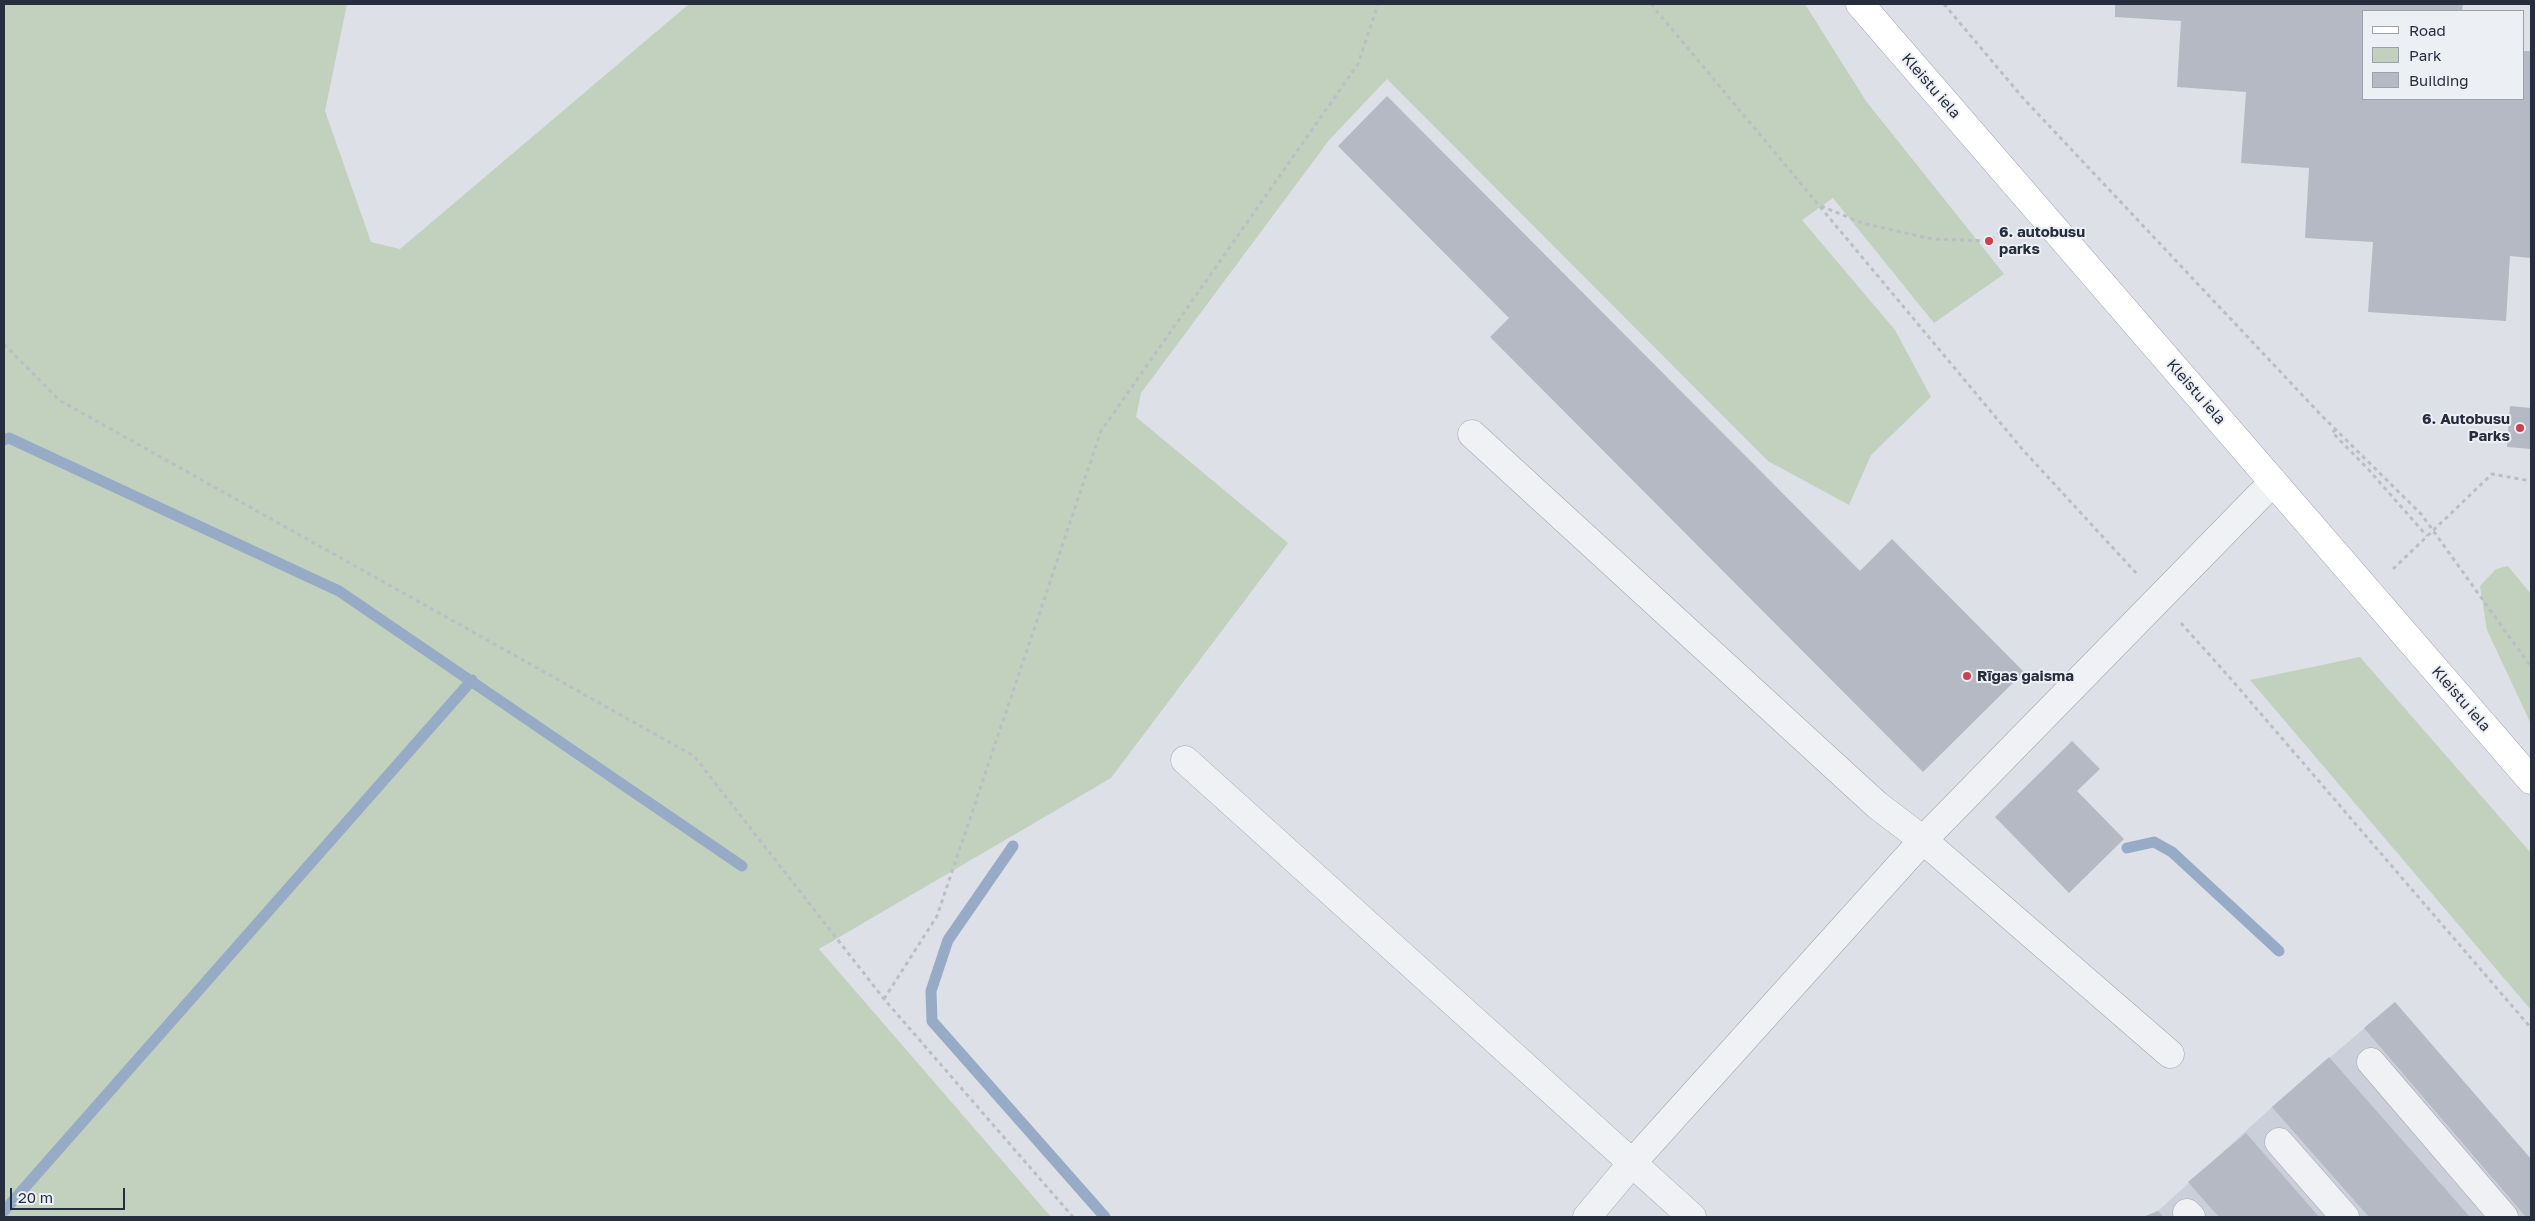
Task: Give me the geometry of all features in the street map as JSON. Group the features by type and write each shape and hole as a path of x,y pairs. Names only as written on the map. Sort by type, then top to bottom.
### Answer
{"main road":[{"name":"Kleistu iela","path":"1860,4 2531,780"}],"lane":[{"path":"1472,434 1877,805 1923,840 2170,1054"},
{"path":"1587,1217 1633,1162 1923,840 2273,482"},
{"path":"1185,760 1692,1217"},
{"path":"2371,1062 2504,1217"},
{"path":"2279,1142 2345,1217"}],"path":[{"path":"884,999 937,916 1102,431 1358,64 1378,4"},
{"path":"1651,4 2023,450 2232,679 2531,1028"},
{"path":"1944,4 2022,98 2336,430 2422,515 2531,667"},
{"path":"1820,206 1862,223 1932,240 1989,241 2034,205"},
{"path":"4,344 59,400 694,756 884,999 1073,1217"},
{"path":"2336,430 2332,432 2368,468 2427,536"},
{"path":"2369,592 2492,474 2531,481"}],"shaded area":[{"path":"2395,1002 2531,1159 2531,1217 2143,1217 2158,1211 2272,1107"}],"green space":[{"path":"4,4 347,4 325,111 371,242 400,249 689,4 1805,4 1866,101 2004,274 1934,323 1833,198 1802,220 1895,330 1931,397 1871,455 1849,505 1768,461 1387,79 1330,139 1141,393 1136,417 1288,543 1111,778 819,949 1051,1217 4,1217"},
{"path":"2508,566 2531,594 2531,724 2487,630 2480,586 2496,569"},
{"path":"2360,657 2531,853 2531,1010 2250,680"}],"building":[{"path":"2115,4 2463,4 2462,10 2362,10 2362,100 2525,100 2525,51 2531,51 2531,258 2510,256 2506,321 2368,312 2373,242 2305,238 2309,168 2241,163 2246,92 2177,87 2181,21 2115,17"},
{"path":"1387,96 1860,571 1892,539 2024,672 1923,772 1490,337 1509,318 1338,146"},
{"name":"6. Autobusu Parks","path":"2510,406 2531,408 2531,449 2507,447"},
{"path":"2072,741 2100,769 2077,791 2124,839 2069,893 1995,817"},
{"path":"2395,1002 2531,1159 2531,1217 2526,1217 2364,1028"},
{"path":"2329,1057 2470,1217 2369,1217 2272,1107"},
{"path":"2246,1133 2319,1217 2219,1217 2188,1182"},
{"path":"2158,1211 2164,1217 2143,1217"}],"waterway":[{"path":"4,440 9,438 339,591 742,866"},
{"path":"4,1211 472,680"},
{"path":"2127,848 2154,842 2172,852 2279,951"},
{"path":"1013,846 948,940 931,991 932,1021 1105,1217"}],"place":[{"name":"6. autobusu parks","path":"1989,241"},
{"name":"6. Autobusu Parks","path":"2520,428"},
{"name":"Rīgas gaisma","path":"1967,676"}]}
